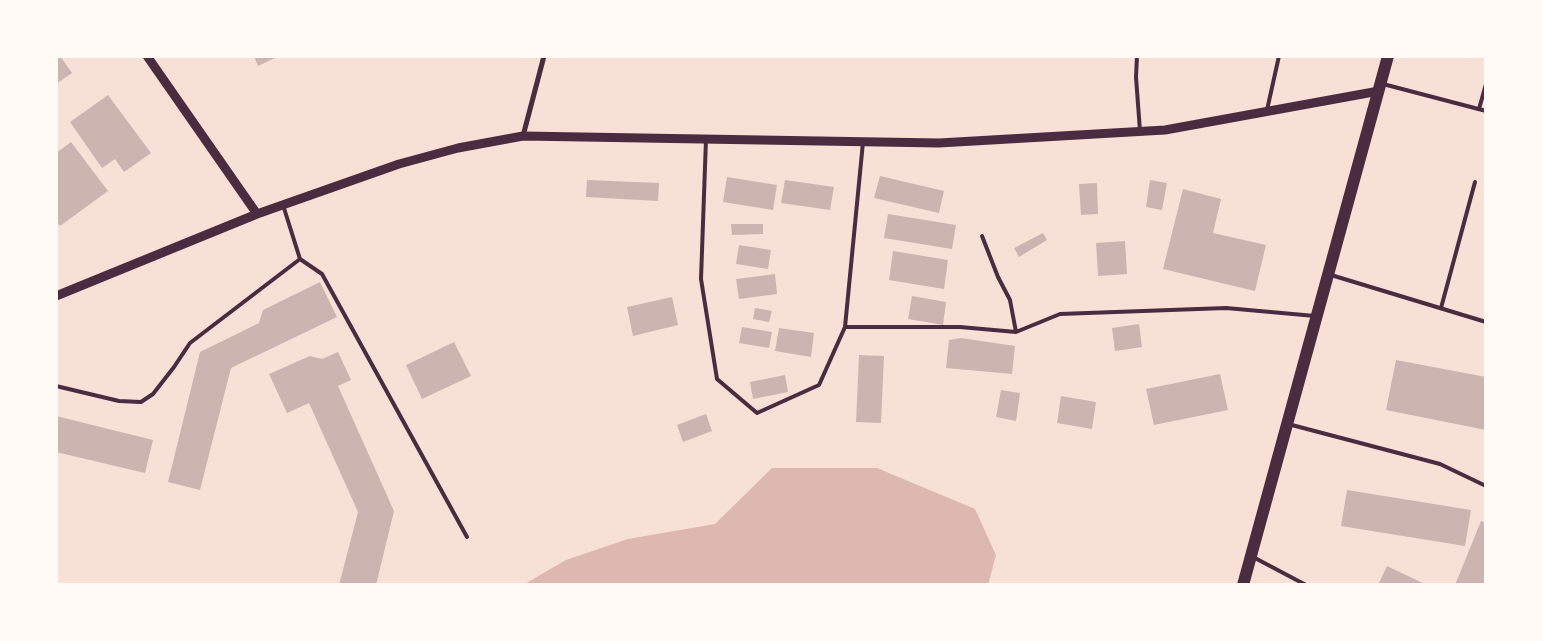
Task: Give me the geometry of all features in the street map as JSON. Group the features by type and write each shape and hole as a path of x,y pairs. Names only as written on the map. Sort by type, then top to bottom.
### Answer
{"main road":[{"path":"1243,585 1388,56"}],"street":[{"path":"147,56 257,214"},
{"path":"522,136 544,56"},
{"path":"56,296 257,214 399,164 458,148 522,136 938,143 1165,130 1267,112 1380,87"}],"lane":[{"path":"1137,56 1136,77 1140,131"},
{"path":"1267,112 1279,56"},
{"path":"1479,110 1486,84"},
{"path":"1380,87 1486,111"},
{"path":"706,139 701,280 717,379 757,413 820,386 845,326 863,142"},
{"path":"1440,308 1475,182"},
{"path":"283,205 300,259 322,274 467,537"},
{"path":"982,236 998,277 1010,300 1016,332"},
{"path":"56,386 118,401 140,402 153,394 190,343 300,259"},
{"path":"1329,275 1486,322"},
{"path":"845,326 960,327 1016,332 1060,314 1226,308 1317,316"},
{"path":"1288,424 1440,464 1486,486"},
{"path":"1251,556 1306,585"}],"shaded area":[{"path":"772,468 877,468 975,509 996,555 988,585 523,585 566,560 628,539 715,524"}],"building":[{"path":"56,56 60,56 72,73 56,84"},
{"path":"254,56 279,56 258,66"},
{"path":"108,95 151,153 124,172 115,159 102,168 70,122"},
{"path":"71,142 108,191 60,226 56,221 56,153"},
{"path":"880,176 944,191 939,213 874,198"},
{"path":"727,177 777,185 773,210 723,202"},
{"path":"587,180 659,183 658,201 586,197"},
{"path":"785,180 834,187 830,210 781,203"},
{"path":"1150,180 1167,183 1162,210 1146,207"},
{"path":"1097,183 1098,214 1081,215 1079,184"},
{"path":"1183,189 1221,199 1213,233 1266,245 1255,291 1163,269"},
{"path":"888,214 956,225 952,249 884,238"},
{"path":"731,224 763,224 763,234 732,235"},
{"path":"1043,233 1047,240 1019,257 1014,248"},
{"path":"1125,241 1127,274 1098,276 1096,243"},
{"path":"739,245 771,250 768,269 736,264"},
{"path":"893,251 948,260 944,289 889,280"},
{"path":"775,274 777,294 739,299 736,279"},
{"path":"320,282 337,317 231,368 200,490 168,482 200,352 259,323 263,310"},
{"path":"912,296 946,302 943,325 908,319"},
{"path":"672,297 678,325 633,336 627,307"},
{"path":"755,308 772,311 769,322 753,319"},
{"path":"1139,324 1142,347 1115,351 1112,328"},
{"path":"742,327 772,332 769,348 739,343"},
{"path":"779,328 814,333 811,357 775,351"},
{"path":"961,338 1015,346 1012,374 946,368 949,340"},
{"path":"454,342 471,376 422,399 406,365"},
{"path":"338,352 351,380 338,386 394,511 376,585 339,585 358,512 309,403 287,413 269,374 310,356 322,359"},
{"path":"859,355 884,356 881,423 856,422"},
{"path":"1396,360 1486,377 1486,430 1386,410"},
{"path":"1220,374 1228,410 1154,425 1146,389"},
{"path":"785,375 788,392 753,399 750,382"},
{"path":"1001,390 1020,393 1016,421 996,417"},
{"path":"1061,396 1096,402 1092,429 1057,423"},
{"path":"706,414 712,431 683,442 677,425"},
{"path":"56,416 153,440 145,473 56,452"},
{"path":"1347,490 1471,510 1465,546 1341,526"},
{"path":"1481,521 1486,523 1486,585 1455,585"},
{"path":"1387,566 1427,585 1378,585"}]}
